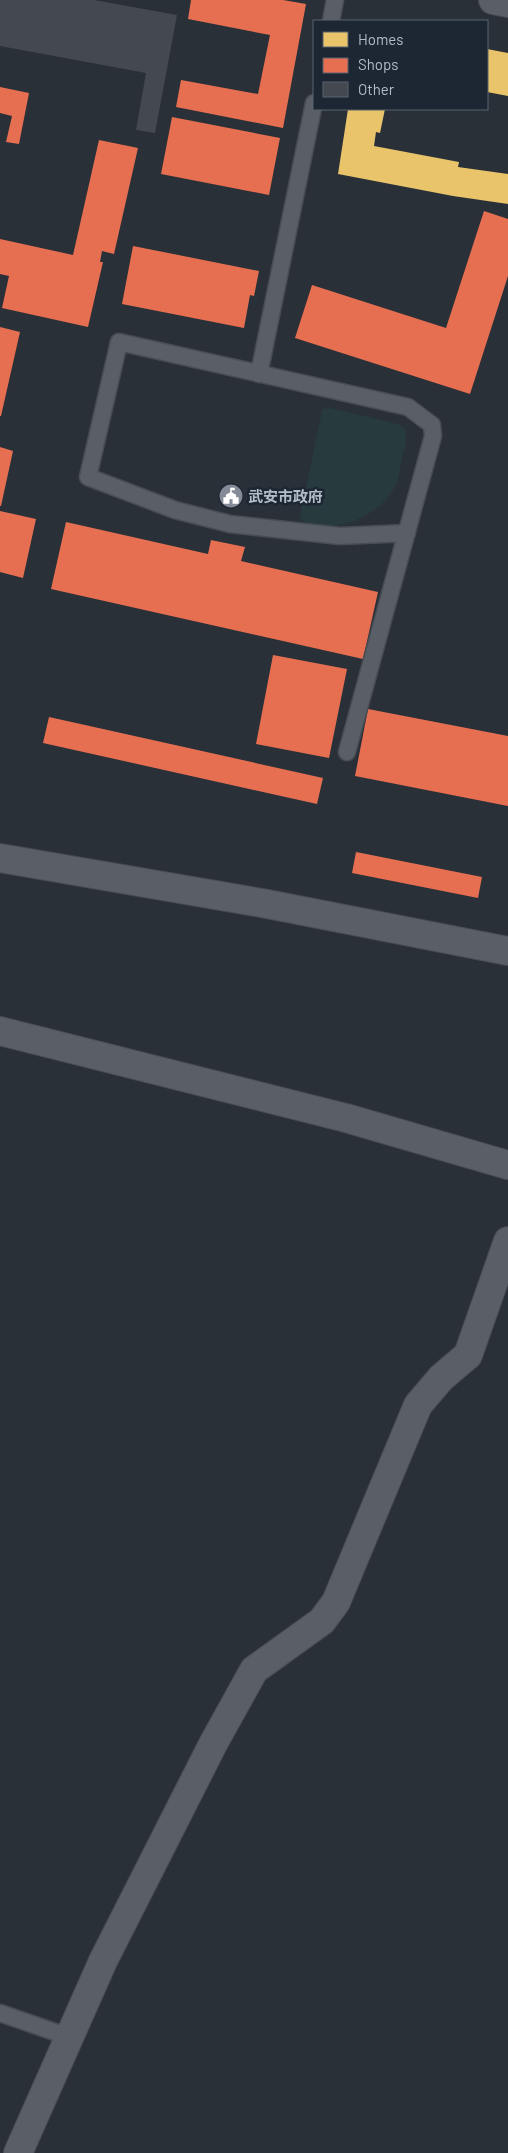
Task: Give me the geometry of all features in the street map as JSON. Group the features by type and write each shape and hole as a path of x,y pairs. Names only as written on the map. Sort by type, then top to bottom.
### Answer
{"street":[{"path":"493,0 508,3"},
{"path":"0,858 262,903 508,951"},
{"path":"0,1031 94,1053 346,1118 508,1165"},
{"path":"18,2153 102,1961 213,1744 254,1670 322,1620 336,1602 418,1405 441,1378 468,1355 508,1241"}],"lane":[{"path":"331,20 335,0"},
{"path":"259,374 313,108"},
{"path":"347,752 407,533 433,436 432,425 408,408 119,342 88,477 176,510 230,524 340,536 407,533"},
{"path":"0,2013 69,2037"}],"green space":[{"path":"330,408 398,424 404,428 406,439 397,482 386,499 366,516 341,525 328,526 302,521 300,516 322,411"}],"building: Homes":[{"path":"488,49 508,53 508,96 488,92"},
{"path":"348,110 385,110 380,133 376,132 374,146 459,162 458,167 508,174 508,204 453,196 338,174"}],"building: Shops":[{"path":"191,0 283,0 306,4 283,128 176,107 181,80 258,94 270,35 188,19"},
{"path":"0,87 29,93 19,144 6,142 12,116 0,113"},
{"path":"172,117 280,138 269,195 161,174"},
{"path":"99,140 138,148 114,254 102,251 100,262 103,262 88,327 2,308 9,276 0,274 0,239 73,255"},
{"path":"484,211 508,219 508,276 470,394 295,338 312,285 446,328"},
{"path":"133,246 259,271 254,296 250,295 244,328 122,304"},
{"path":"0,327 20,332 1,416 0,416"},
{"path":"0,447 13,451 1,506 0,506"},
{"path":"0,511 36,519 23,578 0,572"},
{"path":"66,522 208,554 211,540 245,547 241,561 378,592 363,659 51,589"},
{"path":"273,655 347,669 329,758 256,744"},
{"path":"368,709 508,736 508,806 355,776"},
{"path":"49,717 323,778 317,804 43,743"},
{"path":"356,852 482,877 478,898 352,873"}],"building: Other":[{"path":"0,0 94,0 177,15 155,133 136,130 146,73 0,46"}],"place":[{"name":"武安市政府","path":"231,496"}]}
